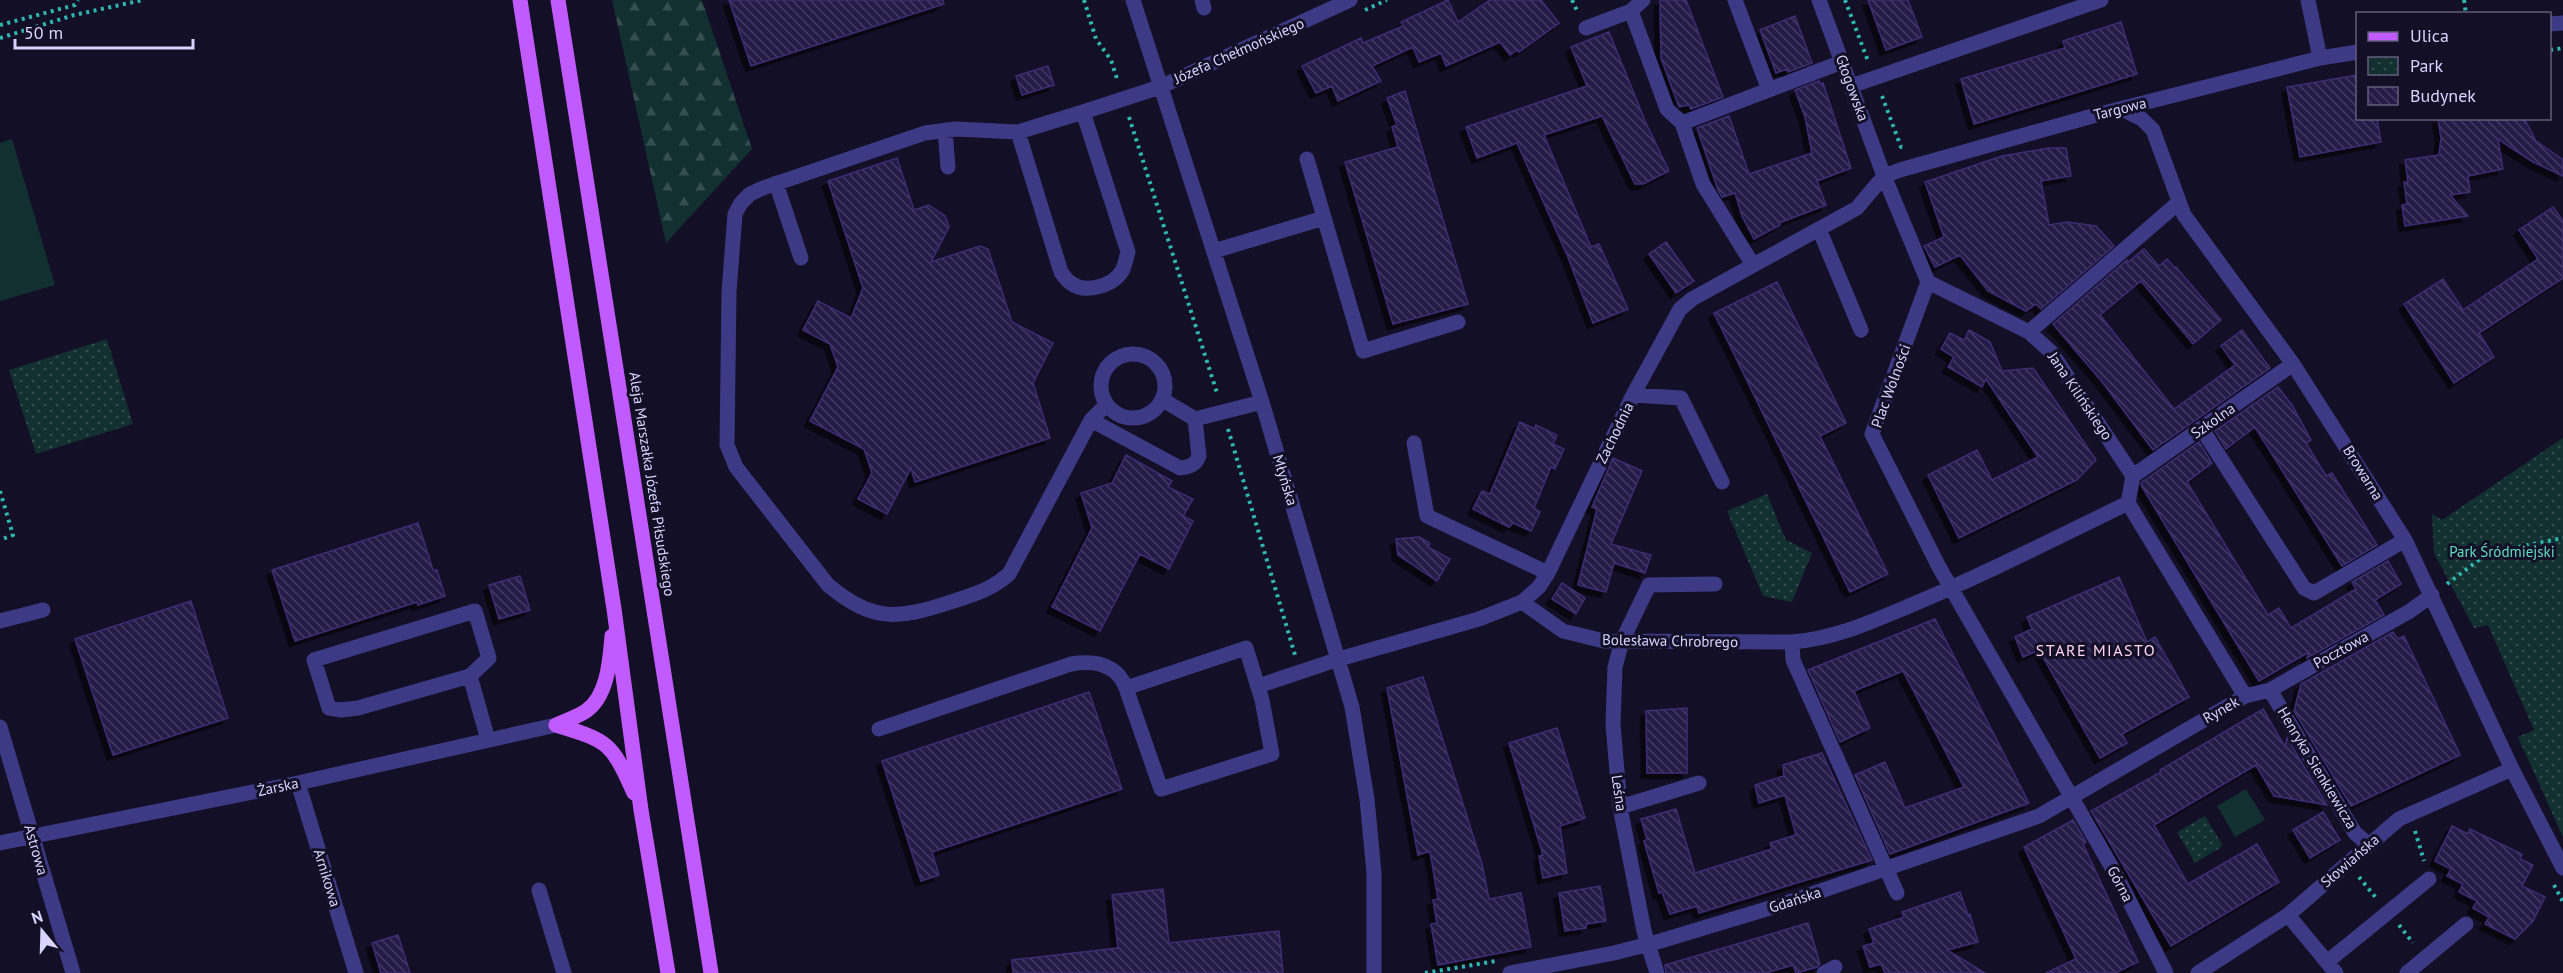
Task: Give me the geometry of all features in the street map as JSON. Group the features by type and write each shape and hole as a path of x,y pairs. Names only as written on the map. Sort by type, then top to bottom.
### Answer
{"main road":[{"path":"520,0 615,609 641,810 668,973"},
{"name":"Aleja Marszałka Józefa Piłsudskiego","path":"558,0 711,973"},
{"path":"556,725 588,710 603,687 609,667 615,609"},
{"path":"556,725 591,736 609,746 622,765 641,810"}],"street":[{"name":"Młyńska","path":"1133,0 1262,402 1352,707 1367,799 1374,873 1374,973"},
{"name":"Józefa Chełmońskiego","path":"1018,132 1160,87 1350,0"},
{"path":"1586,28 1631,11 1643,0"},
{"path":"1734,0 1769,90"},
{"name":"Głogowska","path":"1819,0 1884,176"},
{"path":"1851,86 2101,0"},
{"path":"2307,0 2320,58"},
{"path":"1631,11 1667,109 1682,123 1703,184 1753,265"},
{"name":"Targowa","path":"1884,176 1911,166 2122,109 2320,58 2356,52"},
{"path":"1682,123 1842,62"},
{"name":"Browarna","path":"2122,109 2142,119 2153,130 2184,215 2293,364 2405,540 2512,769 2563,868"},
{"path":"1083,112 1128,252 1123,270 1112,281 1098,287 1083,289 1071,284 1061,272 1018,132 983,129 925,133 776,183 750,194 735,214 729,292 727,444 736,467 828,585 845,599 876,613 887,616 904,615 992,588 1009,574 1091,420 1106,405"},
{"path":"945,130 948,166"},
{"path":"1307,159 1363,351 1458,322"},
{"path":"1884,176 1928,282"},
{"name":"Zachodnia","path":"1258,686 1339,658 1479,620 1522,602 1539,587 1548,573 1633,395 1680,309 1692,299 1857,208 1884,176"},
{"path":"776,183 801,258"},
{"path":"2029,332 2178,203"},
{"path":"1214,251 1324,218"},
{"path":"1819,229 1861,330"},
{"name":"Jana Kilińskiego","path":"1928,282 2029,332 2051,352 2133,476"},
{"name":"Plac Wolności","path":"1928,282 1872,434 1952,588"},
{"path":"1130,354 1144,355 1156,362 1164,373 1166,387 1163,400 1155,411 1143,418 1129,419 1116,415 1106,405 1101,392 1101,379 1107,366 1117,357 1130,354"},
{"name":"Szkolna","path":"2133,476 2293,364"},
{"path":"1633,395 1681,398 1722,482"},
{"path":"1163,400 1195,419 1262,402"},
{"path":"1091,420 1180,468 1197,461 1199,456 1195,419"},
{"path":"2202,429 2308,591 2314,593 2405,540"},
{"path":"1414,444 1427,516 1548,573"},
{"path":"1897,893 1793,660 1792,642 1809,641 1851,630 1952,588 2128,503 2133,476"},
{"name":"Rynek","path":"2070,797 2245,696 2128,503"},
{"name":"Leśna","path":"1657,973 1647,944 1620,807 1613,724 1615,667 1622,641 1649,585 1715,584"},
{"path":"1952,588 2070,797"},
{"name":"Pocztowa","path":"2245,696 2270,690 2410,611 2432,595"},
{"name":"Bolesława Chrobrego","path":"1522,602 1563,631 1604,641 1792,642"},
{"path":"0,621 43,610"},
{"path":"475,611 489,658 470,676 358,708 341,710 329,708 314,660 475,611"},
{"path":"879,729 1071,664 1094,663 1105,666 1122,677 1161,789 1272,754 1258,686 1246,648 1126,688"},
{"path":"470,676 488,740"},
{"name":"Henryka Sienkiewicza","path":"2270,690 2355,832 2368,844"},
{"name":"Żarska","path":"0,843 298,783 556,725"},
{"name":"Astrowa","path":"0,727 73,973"},
{"name":"Słowiańska","path":"2198,973 2288,915 2399,819 2512,769"},
{"name":"Arnikowa","path":"298,783 356,973"},
{"path":"1620,807 1699,783"},
{"name":"Gdańska","path":"1510,973 1614,953 1780,905 1888,870 2039,816 2070,797"},
{"name":"Górna","path":"2070,797 2114,871 2166,973"},
{"path":"2288,915 2332,968 2429,879"},
{"path":"539,890 564,973"},
{"path":"2408,973 2466,924"}],"path":[{"path":"0,25 75,4 78,0"},
{"path":"0,38 74,15 142,0"},
{"path":"1084,0 1096,39 1111,60 1223,413 1300,672"},
{"path":"0,491 13,535 0,540"},
{"path":"2432,595 2488,553 2563,538"},
{"path":"2415,830 2429,879"}],"green space":[{"path":"612,0 702,0 752,149 666,243"},
{"path":"12,139 55,285 0,301 0,143"},
{"path":"107,339 133,424 36,454 9,370"},
{"name":"Park Śródmiejski","path":"2563,438 2563,837 2518,737 2534,730 2488,625 2474,628 2434,553 2432,514 2442,520"},
{"path":"1767,494 1786,540 1812,553 1792,602 1763,596 1727,511"},
{"path":"2246,789 2265,820 2235,837 2217,806"},
{"path":"2205,816 2223,846 2195,863 2177,832"}],"building":[{"path":"729,0 943,0 944,4 751,66"},
{"path":"1448,0 1458,22 1490,0 1541,0 1559,23 1519,52 1517,50 1510,55 1500,42 1446,66 1441,53 1419,62 1413,47 1372,66 1381,81 1338,101 1332,86 1316,93 1302,66 1361,38 1363,43 1403,26 1401,22"},
{"path":"1660,0 1686,0 1723,97 1691,109 1689,105 1679,107 1661,58"},
{"path":"1868,0 1908,0 1922,37 1886,50"},
{"path":"1795,16 1812,63 1788,72 1787,69 1776,73 1760,30"},
{"path":"2121,22 2137,74 1974,124 1961,79 2065,48 2063,41"},
{"path":"1609,32 1646,123 1669,171 1643,184 1635,184 1602,116 1544,135 1591,247 1599,244 1628,309 1593,323 1568,257 1517,143 1477,158 1466,127 1587,86 1571,47"},
{"path":"1048,66 1054,85 1022,95 1016,76"},
{"path":"2356,75 2356,120 2377,120 2381,142 2300,157 2287,87"},
{"path":"1819,81 1820,84 1823,83 1851,168 1817,181 1826,205 1779,223 1780,225 1754,239 1742,216 1735,193 1722,197 1718,190 1697,128 1729,116 1749,174 1812,153 1805,117 1795,90"},
{"path":"1405,91 1468,304 1393,324 1345,162 1398,147 1392,127 1397,125 1387,98"},
{"path":"2438,120 2525,120 2536,141 2563,160 2563,176 2533,162 2498,139 2503,169 2468,176 2470,192 2450,195 2468,216 2405,226 2402,205 2407,204 2404,182 2408,182 2405,160 2439,155 2441,138"},
{"path":"2049,148 2066,148 2071,176 2041,181 2049,225 2067,222 2096,226 2114,246 2041,309 2036,304 2026,311 1988,291 1960,255 1935,267 1924,246 1944,237 1925,182 2002,156"},
{"path":"897,158 914,210 929,205 945,216 949,227 931,262 980,246 988,249 1012,322 1053,343 1033,383 1050,438 915,482 911,468 887,514 858,499 872,473 864,449 810,421 838,367 830,344 803,330 818,301 851,318 863,288 828,181"},
{"path":"2553,207 2563,221 2563,278 2479,333 2494,357 2454,383 2404,304 2443,279 2463,310 2538,259 2519,230"},
{"path":"1666,242 1694,281 1676,293 1649,254"},
{"path":"2144,249 2159,266 2167,259 2176,267 2221,320 2193,344 2141,281 2100,315 2174,409 2235,365 2221,346 2242,330 2270,368 2153,450 2103,383 2053,324 2127,260 2128,262"},
{"path":"1777,282 1846,423 1820,436 1888,574 1850,592 1714,313"},
{"path":"1969,330 1990,342 2002,371 2033,368 2096,460 2077,480 1959,538 1928,475 1977,450 1992,480 2038,457 1986,379 1982,387 1948,367 1954,357 1941,349 1950,333 1964,340"},
{"path":"2278,387 2292,405 2311,440 2306,443 2326,476 2332,473 2377,545 2342,566 2255,427 2226,449 2215,431"},
{"path":"1520,422 1535,429 1536,425 1557,435 1553,444 1564,449 1555,469 1551,467 1534,508 1540,512 1531,531 1513,523 1509,527 1473,509 1482,491 1490,494"},
{"path":"2199,442 2212,463 2187,482 2268,615 2279,608 2291,628 2356,589 2352,582 2388,561 2401,584 2375,600 2384,615 2307,658 2309,652 2259,681 2141,485 2142,482"},
{"path":"1126,455 1172,481 1168,487 1193,499 1183,516 1193,521 1169,569 1140,554 1100,631 1052,607 1092,528 1081,493 1112,483"},
{"path":"1613,458 1642,471 1611,544 1651,555 1645,573 1614,563 1606,592 1578,585 1597,509 1592,507"},
{"path":"418,523 433,570 437,570 445,596 418,605 417,602 295,641 272,570"},
{"path":"1419,537 1430,543 1428,547 1450,559 1437,581 1398,555 1396,539"},
{"path":"520,576 530,610 499,619 489,585"},
{"path":"2119,577 2147,642 2155,637 2189,697 2122,734 2127,743 2100,758 2039,650 2023,657 2015,637 2032,629 2027,617"},
{"path":"1562,583 1585,598 1576,614 1552,599"},
{"path":"191,601 228,718 113,755 75,639"},
{"path":"1935,619 2029,803 1890,854 1855,775 1885,762 1905,808 1964,787 1903,671 1854,691 1870,728 1840,742 1808,670"},
{"path":"2393,632 2398,639 2404,636 2460,755 2351,806 2294,711 2301,684"},
{"path":"1423,677 1482,864 1489,899 1521,893 1531,947 1438,965 1431,924 1437,923 1433,900 1438,899 1430,851 1418,855 1387,688"},
{"path":"1089,692 1122,789 932,852 939,875 921,881 882,761"},
{"path":"1687,708 1687,773 1647,773 1646,711"},
{"path":"2263,709 2285,747 2287,738 2327,805 2274,796 2256,765 2154,825 2188,884 2257,844 2279,882 2171,946 2091,811 2161,772 2160,770"},
{"path":"1557,728 1585,818 1560,826 1567,873 1543,878 1539,856 1543,855 1509,743"},
{"path":"1822,753 1872,860 1699,913 1697,906 1670,914 1662,892 1659,893 1644,841 1647,839 1641,819 1676,809 1695,873 1772,849 1770,843 1796,835 1785,795 1759,803 1755,785 1784,776 1783,765"},
{"path":"2323,812 2340,840 2310,858 2293,830"},
{"path":"2073,820 2086,842 2083,844 2138,962 2115,973 2046,973 2076,959 2024,847"},
{"path":"2452,826 2468,834 2470,829 2522,854 2520,859 2533,865 2522,886 2545,897 2533,921 2515,939 2485,924 2489,917 2473,908 2477,901 2459,892 2463,884 2447,876 2451,869 2435,861"},
{"path":"1600,886 1606,921 1586,924 1586,928 1565,931 1559,893"},
{"path":"1163,889 1169,943 1279,931 1283,973 1013,973 1012,960 1118,948 1112,895"},
{"path":"1960,892 1968,915 1970,914 1978,942 1947,950 1985,973 1885,973 1881,964 1870,967 1863,946 1874,943 1869,929 1904,917 1902,912"},
{"path":"1808,923 1820,964 1817,967 1796,973 1793,965 1766,973 1666,973 1665,965"},
{"path":"398,935 410,973 381,973 372,943"}],"district":[{"name":"STARE MIASTO","path":"2096,650"}]}
